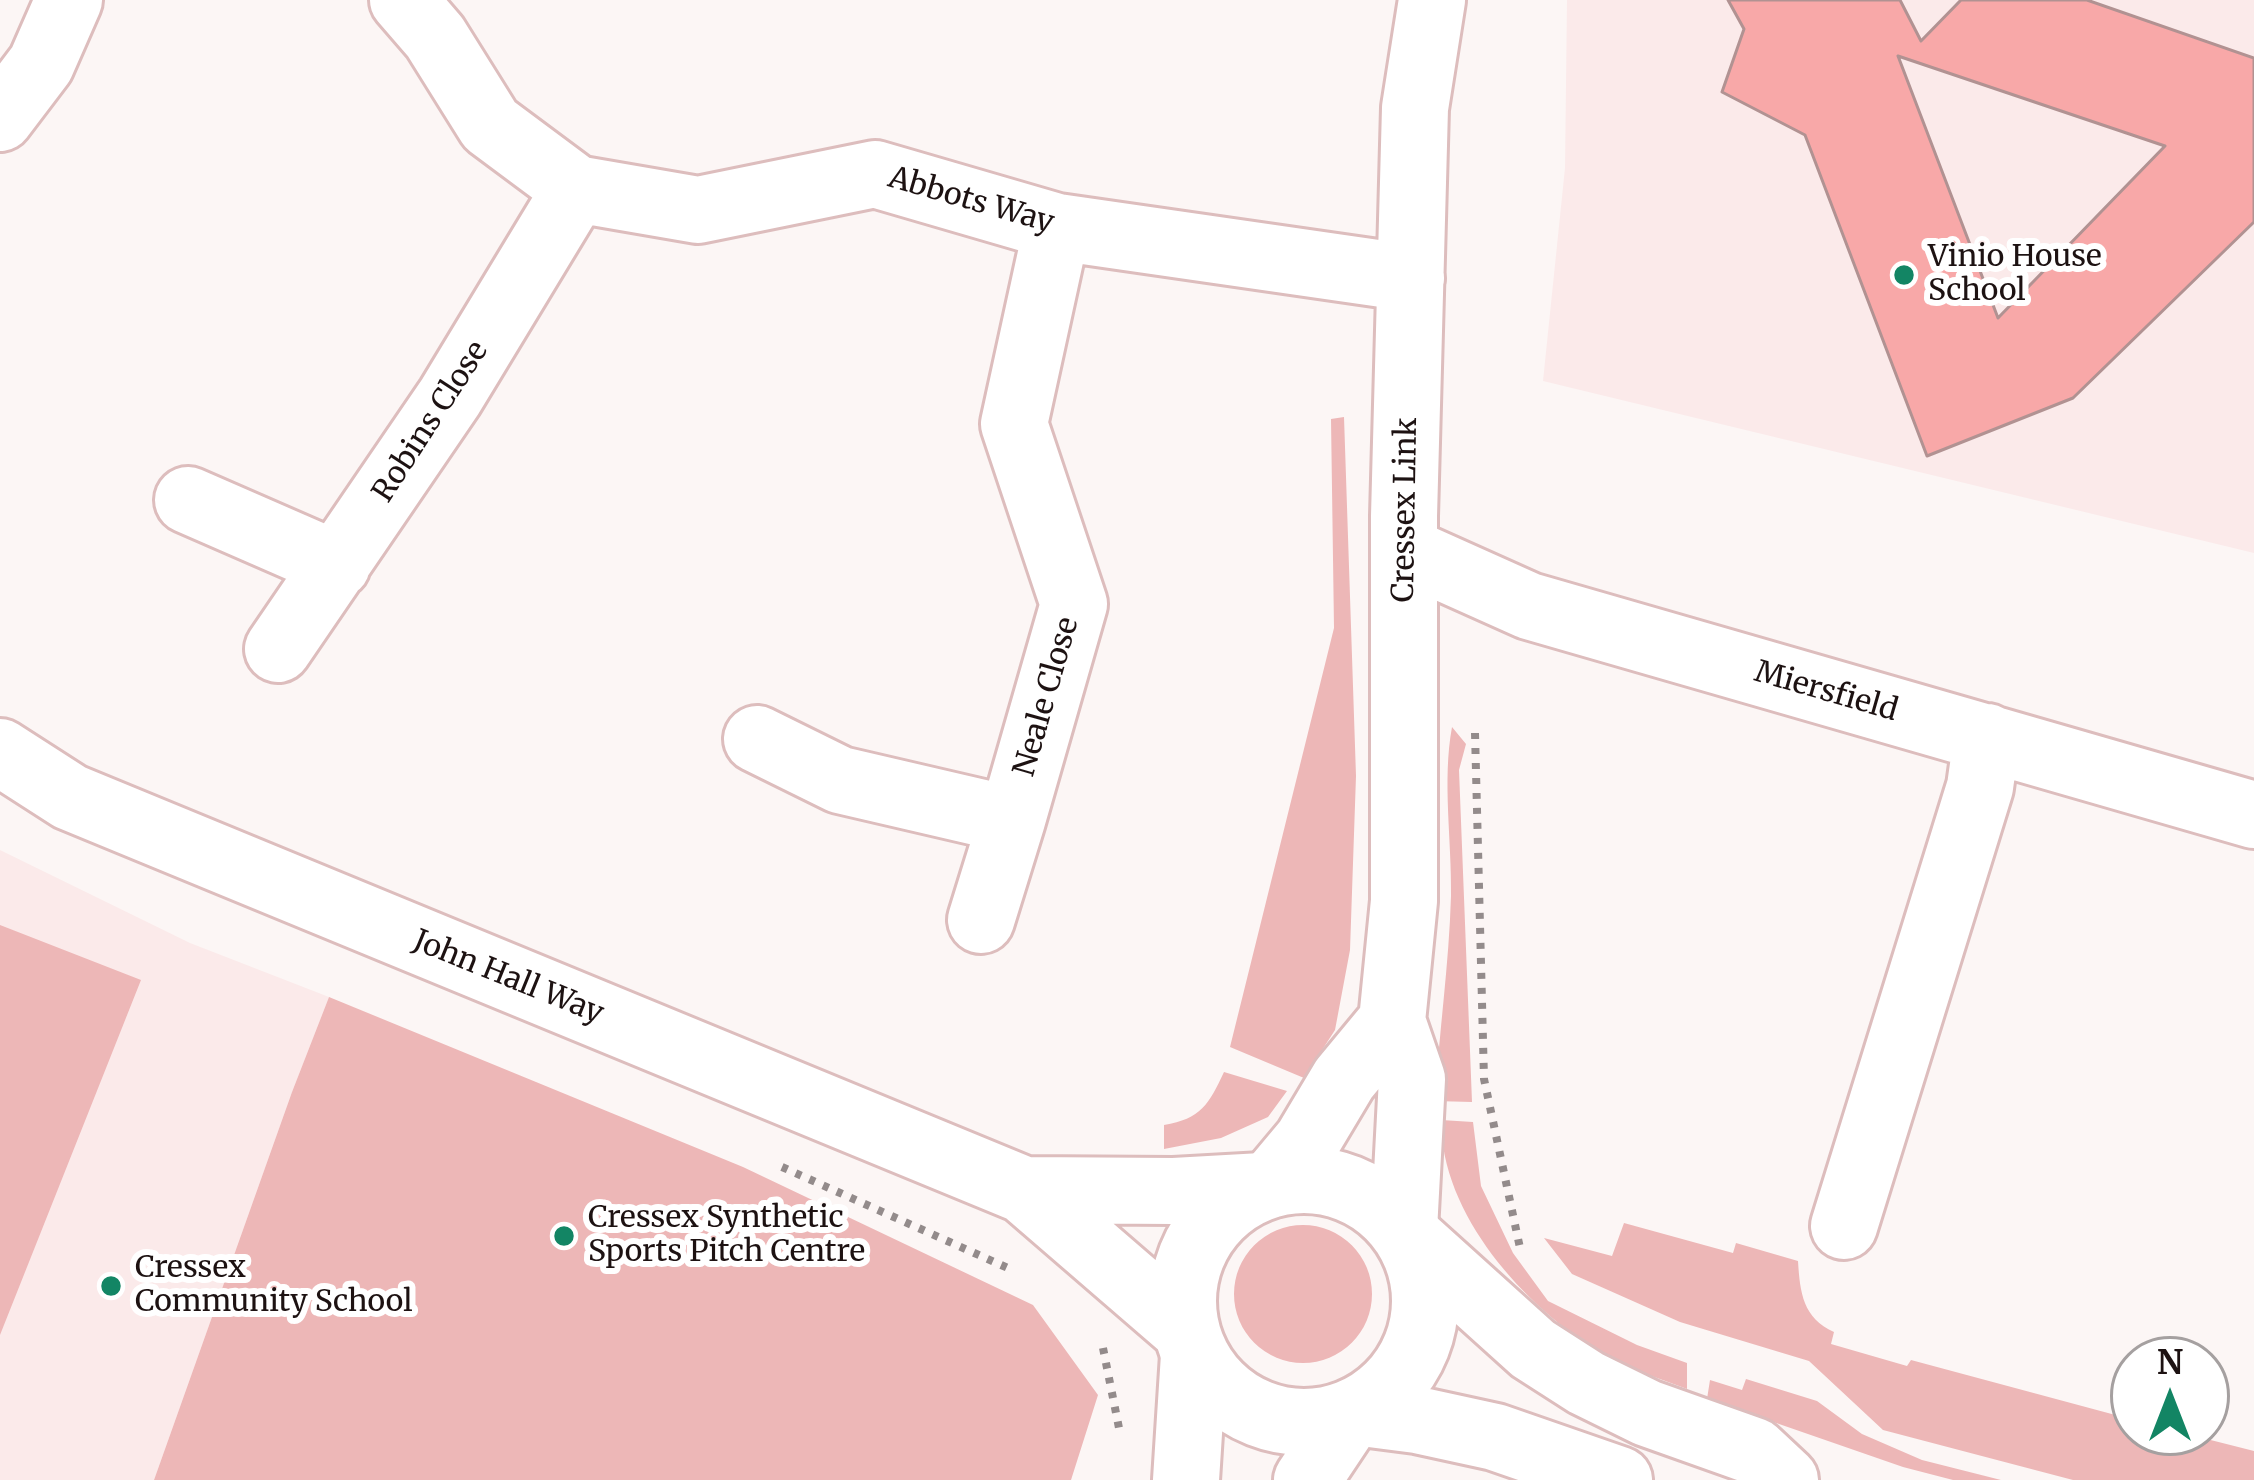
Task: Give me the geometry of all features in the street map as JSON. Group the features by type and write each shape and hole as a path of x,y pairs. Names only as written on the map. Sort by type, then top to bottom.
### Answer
{"main road":[{"path":"0,118 41,64 69,0"},
{"name":"Abbots Way","path":"403,0 435,38 490,124 576,190 698,210 875,173 1058,227 1411,278"},
{"name":"Cressex Link","path":"1407,1234 1412,1079 1392,1021 1404,901 1404,550 1415,108 1432,0"},
{"name":"Robins Close","path":"278,649 450,397 576,190"},
{"name":"Neale Close","path":"981,920 1074,604 1014,424 1058,227"},
{"path":"188,500 337,565"},
{"name":"Miersfield","path":"1404,550 1529,606 2254,815"},
{"path":"1844,1226 1980,787 1987,737"},
{"path":"757,739 840,779 1012,820"},
{"name":"John Hall Way","path":"0,752 70,796 1024,1190 1190,1342"},
{"path":"1267,1185 1307,1141 1344,1079 1392,1021"},
{"path":"1186,1480 1190,1342 1182,1294 1189,1260 1206,1228 1232,1203 1267,1185 1308,1179 1345,1186 1378,1203 1533,1349 1586,1383 1647,1413 1754,1451 1785,1480"},
{"name":"John Hall Way","path":"1024,1190 1174,1191 1267,1185"},
{"path":"1190,1342 1216,1384 1245,1408 1279,1420 1316,1423 1353,1413 1389,1390 1414,1357 1426,1318 1425,1276 1407,1234"},
{"path":"1307,1480 1353,1413"},
{"path":"1353,1413 1495,1436 1619,1480"}],"path":[{"path":"1474,720 1484,1079 1523,1259"},
{"path":"769,1161 1030,1278"},
{"path":"1100,1329 1121,1438"}],"shaded area":[{"name":"Vinio House School","path":"1567,0 2254,0 2254,553 1543,381 1565,168"},
{"path":"1344,417 1356,776 1350,950 1335,1030 1304,1078 1230,1047 1334,628 1331,419"},
{"path":"1452,727 1466,744 1459,770 1472,1102 1435,1101 1450,922"},
{"name":"Cressex Community School","path":"0,850 190,943 329,997 154,1480 0,1480"},
{"path":"0,925 141,980 0,1335"},
{"name":"Cressex Synthetic Sports Pitch Centre","path":"329,997 743,1167 1033,1305 1098,1395 1071,1480 154,1480"},
{"path":"1224,1072 1287,1091 1268,1117 1221,1138 1164,1149 1164,1125 1187,1119 1202,1108"},
{"path":"1441,1120 1473,1122 1481,1186 1513,1253 1548,1301 1637,1345 1687,1363 1687,1389 1602,1354 1544,1311 1517,1284 1492,1255 1455,1190"},
{"path":"1624,1223 1733,1253 1736,1243 1798,1261 1805,1303 1816,1320 1834,1332 1831,1344 1907,1366 1911,1360 2110,1414 2110,1456 2230,1456 2230,1445 2254,1451 2254,1480 2073,1480 1883,1430 1809,1361 1680,1322 1572,1274 1544,1238 1612,1256"},
{"path":"1303,1225 1329,1230 1352,1245 1367,1268 1372,1294 1367,1320 1352,1343 1329,1358 1303,1363 1277,1358 1254,1343 1239,1320 1234,1294 1239,1268 1254,1245 1277,1230"},
{"path":"1746,1379 1817,1401 1862,1434 1922,1460 2001,1480 1953,1480 1903,1467 1707,1399 1710,1380 1742,1390"}],"building":[{"path":"1728,0 1900,0 1921,41 1961,0 2087,0 2254,58 2254,222 2073,398 1927,456 1805,135 1722,92 1744,29","holes":["1898,56 2165,146 1998,318"]}],"place":[{"name":"Vinio House School","path":"1904,275"},
{"name":"Cressex Synthetic Sports Pitch Centre","path":"564,1236"},
{"name":"Cressex Community School","path":"111,1286"}]}
